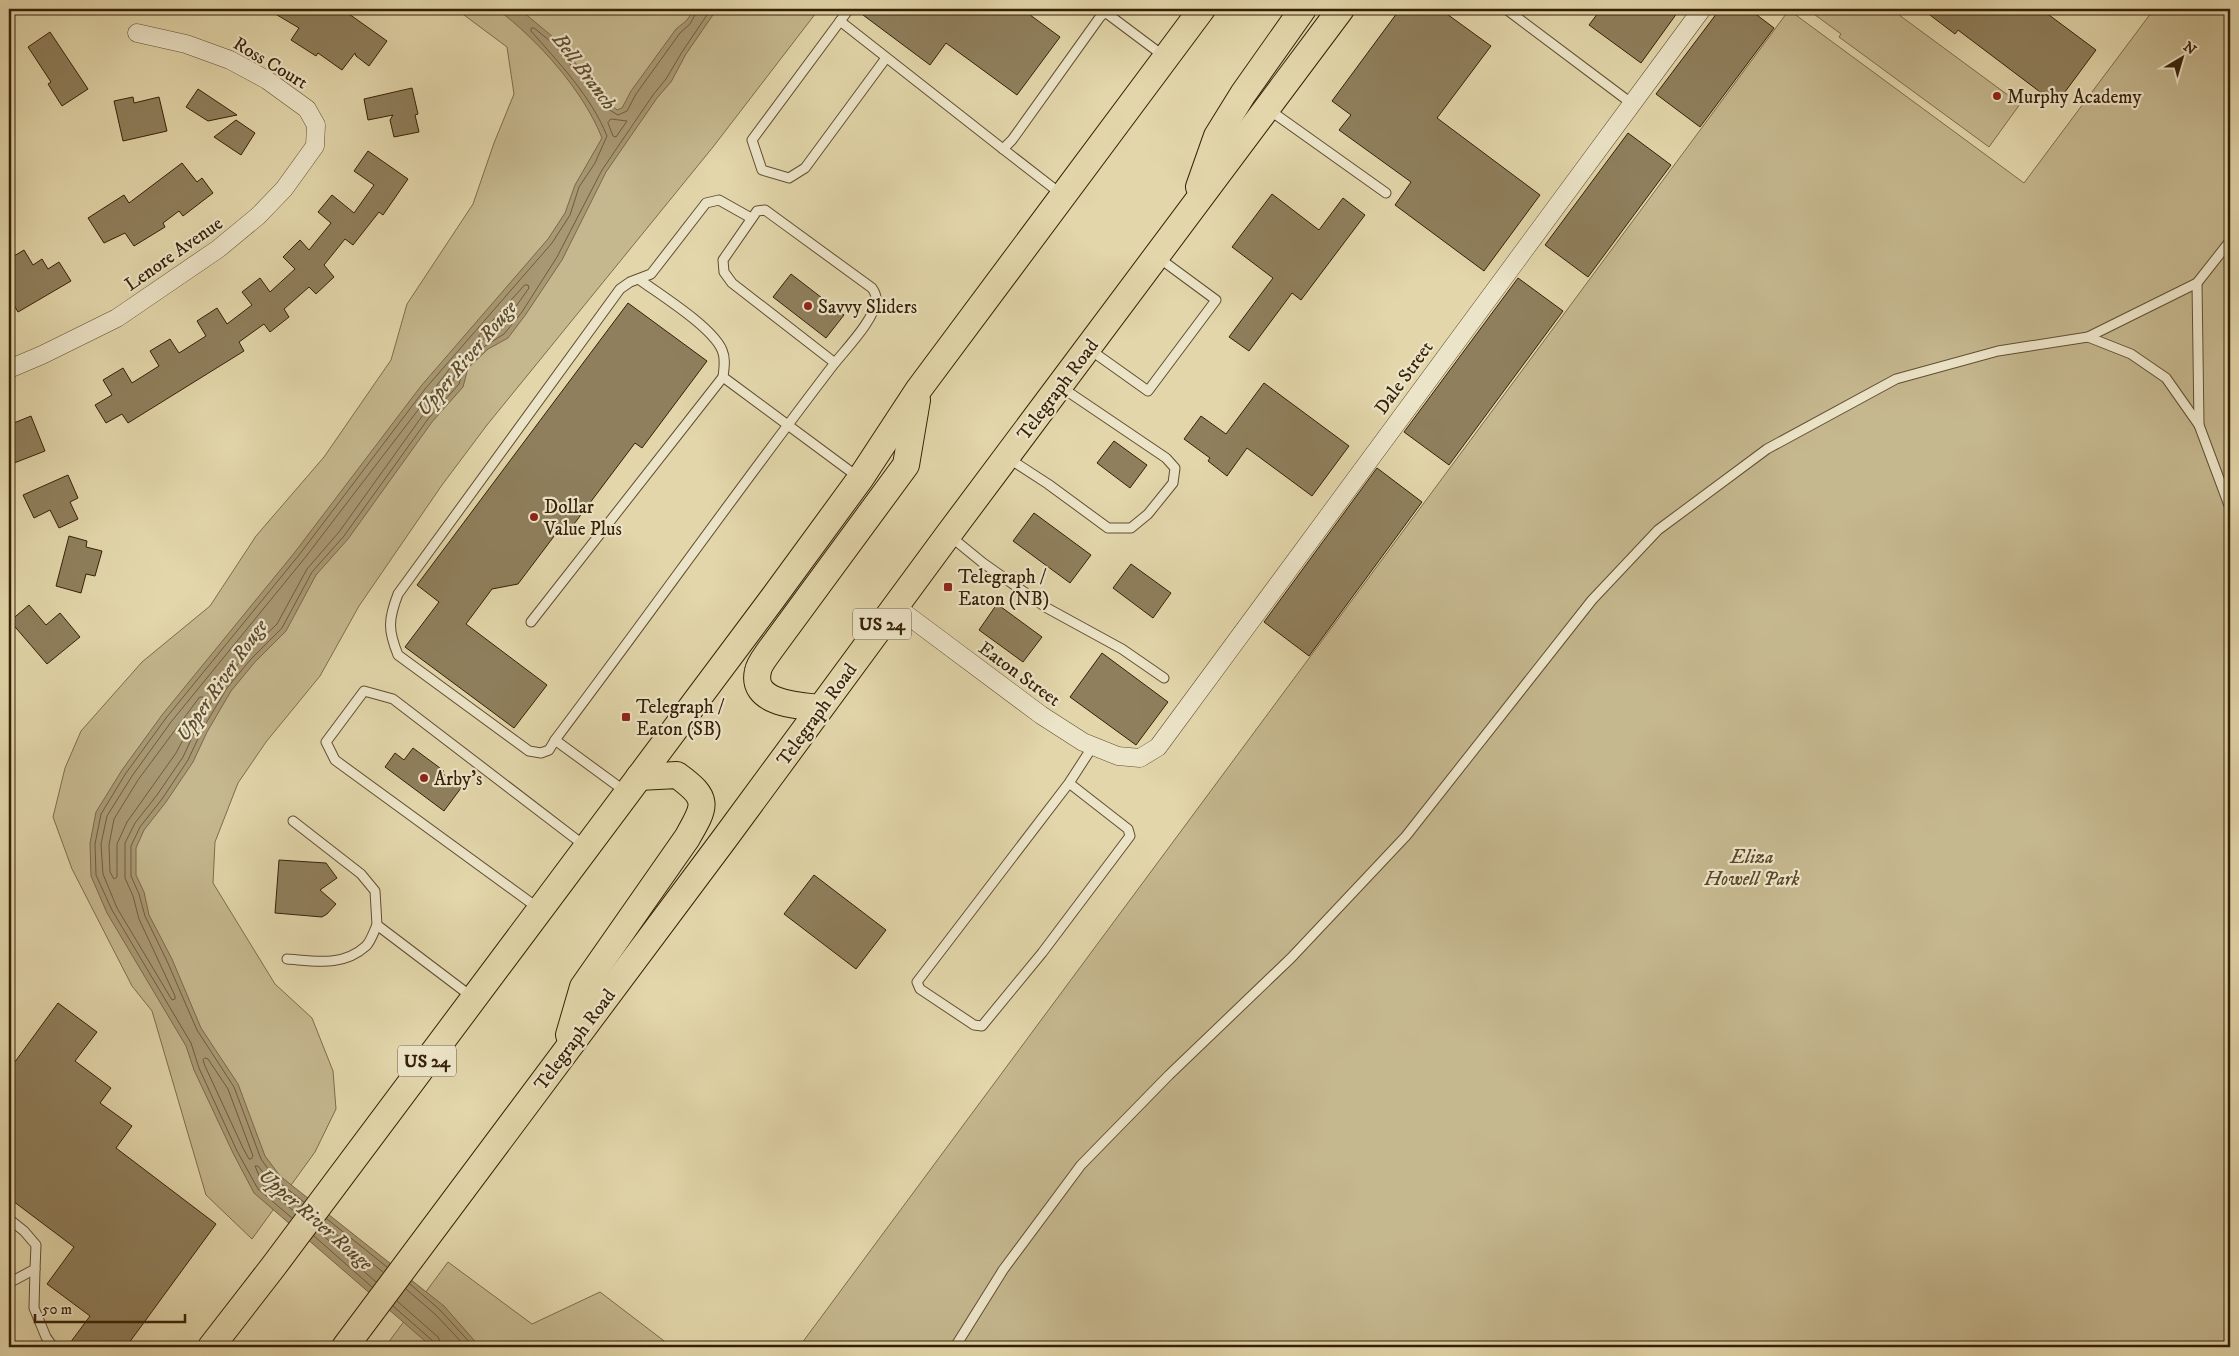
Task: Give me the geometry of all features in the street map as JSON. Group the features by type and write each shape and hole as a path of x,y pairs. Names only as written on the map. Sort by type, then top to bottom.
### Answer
{"main road":[{"name":"US 24","path":"211,1347 587,848 860,479 919,389 1202,9"},
{"path":"1191,209 1217,136 1243,94 1303,9"},
{"name":"Telegraph Road","path":"351,1339 1006,456 1341,9"},
{"path":"820,708 786,705 769,697 759,686 758,671 770,650 906,465 919,389"},
{"path":"564,1052 583,987 687,838 701,813 701,800 696,789 677,774 633,784"}],"street":[{"name":"Dale Street","path":"1129,757 1140,758 1158,748 1702,9"},
{"name":"Ross Court","path":"137,33 186,44 230,60 266,80 307,109 316,125"},
{"name":"Lenore Avenue","path":"9,369 42,355 116,318 218,249 258,216 284,189 315,146 316,125"},
{"name":"Eaton Street","path":"895,606 1041,715 1083,742 1118,756 1129,757"}],"lane":[{"path":"849,9 752,140 762,170 789,178 805,168 886,58"},
{"path":"1506,9 1631,103"},
{"path":"1003,149 1104,10 1166,57"},
{"path":"840,21 1063,195"},
{"path":"1267,109 1386,193"},
{"path":"751,218 719,200 706,203 651,274 640,280 630,282 620,289 398,594 390,614 390,635 398,655 529,751 541,753 549,750 788,425 871,317 875,308 876,298 872,288 765,210 757,211 723,260 724,272 728,278 835,363"},
{"path":"955,1347 1002,1270 1081,1165 1169,1075 1291,958 1406,836 1592,600 1658,530 1767,449 1896,379 1998,351 2088,337 2198,283 2230,241"},
{"path":"1088,348 1148,391 1216,300 1156,256"},
{"path":"531,622 723,377 725,362 722,351 714,337 640,280"},
{"path":"2198,283 2199,425"},
{"path":"2088,337 2131,354 2166,378 2199,425 2230,508"},
{"path":"723,377 860,479"},
{"path":"1006,456 1108,528 1131,528 1148,514 1173,482 1175,468 1166,458 1059,386"},
{"path":"948,534 984,563 1047,608 1122,649 1164,678"},
{"path":"540,909 335,760 326,742 364,691 393,699 587,848"},
{"path":"555,740 633,784"},
{"path":"1069,783 1128,829 1130,836 1042,953 1006,997 982,1026 974,1025 920,989 917,982 1069,783 1093,746"},
{"path":"287,959 330,962 344,958 367,945 377,925 375,891 362,874 293,821"},
{"path":"377,925 474,999"},
{"path":"9,1219 24,1230 36,1245 34,1308 53,1347"},
{"path":"9,1283 36,1269"}],"green space":[{"path":"456,9 819,9 713,147 487,425 442,485 359,606 320,676 266,742 238,783 215,842 213,883 275,984 312,1018 333,1071 336,1109 315,1152 252,1239 206,1195 152,1011 132,986 72,869 53,817 65,768 81,731 142,662 210,606 256,536 324,457 391,360 407,304 473,204 494,143 514,94 507,47"},
{"path":"1807,9 1891,9 2020,104 1989,147 1839,37 1841,34"},
{"name":"Eliza Howell Park","path":"2154,9 2230,9 2230,1347 799,1347 1789,10 2024,183"},
{"path":"448,1262 532,1324 600,1292 672,1347 385,1347"}],"water":[{"name":"Upper River Rouge","path":"497,9 519,9 559,42 584,74 603,91 611,105 617,110 622,108 631,91 676,29 686,21 695,9 717,9 686,54 671,82 657,98 606,172 562,260 526,314 508,338 488,349 468,368 463,387 432,422 348,539 316,575 286,631 255,662 231,691 207,732 193,762 144,830 136,848 136,875 144,892 149,915 172,959 201,1028 238,1084 265,1156 280,1176 444,1306 480,1347 432,1347 254,1193 194,1070 186,1046 107,913 91,876 90,843 96,812 122,770 162,715 295,552 421,386 548,239 565,213 575,185 602,138 583,102 558,67 528,35"}],"building":[{"path":"267,9 342,9 387,41 369,66 356,56 355,53 342,70 318,53 316,56 291,40 299,28"},
{"path":"855,9 1022,9 1060,37 1017,95 946,43 930,65"},
{"path":"1400,9 1440,9 1491,46 1437,118 1540,195 1484,271 1395,205 1411,182 1339,130 1351,115 1332,101"},
{"path":"1601,9 1680,9 1641,63 1589,25"},
{"path":"1720,9 1749,9 1774,28 1700,127 1656,94"},
{"path":"1922,9 2041,9 2096,50 2056,104 1958,30 1955,34"},
{"path":"50,32 88,89 62,106 48,84 51,82 28,47"},
{"path":"412,88 418,114 415,115 419,132 394,137 390,120 393,115 368,120 364,99"},
{"path":"198,89 237,115 208,121 186,107"},
{"path":"133,97 134,103 159,97 167,131 123,141 114,101"},
{"path":"236,120 255,133 241,155 214,137"},
{"path":"1628,133 1671,165 1588,277 1545,245"},
{"path":"368,151 408,179 383,215 379,212 353,245 345,239 324,265 334,277 316,294 309,287 284,309 289,317 270,332 264,324 239,342 244,351 128,423 122,414 106,423 95,405 112,395 103,380 123,368 132,383 159,366 150,351 170,339 179,353 206,336 197,321 217,308 227,324 252,305 242,292 260,278 270,292 295,269 283,257 300,240 309,250 331,223 318,212 332,195 354,213 374,185 354,171"},
{"path":"182,163 197,182 202,178 213,193 183,216 179,211 163,223 165,227 134,246 125,233 104,243 88,218 124,195 129,203"},
{"path":"1272,194 1319,230 1343,198 1365,215 1301,300 1292,293 1249,351 1229,337 1273,278 1232,247"},
{"path":"24,250 33,265 42,259 48,269 59,262 71,281 18,312 9,297 9,259"},
{"name":"Savvy Sliders","path":"791,274 844,315 826,338 773,297"},
{"path":"1518,278 1563,311 1449,465 1404,432"},
{"path":"628,303 707,361 642,448 635,443 568,532 561,527 518,584 492,589 466,624 547,685 514,728 405,647 439,602 417,585"},
{"path":"1264,383 1349,446 1312,496 1247,448 1227,476 1208,461 1210,458 1184,439 1201,416 1226,434"},
{"path":"31,416 45,451 9,465 9,425"},
{"path":"1114,441 1147,465 1130,488 1097,463"},
{"path":"1377,468 1422,502 1309,656 1264,622"},
{"path":"68,475 78,498 70,502 78,519 59,528 50,510 34,518 23,495"},
{"path":"1034,513 1091,555 1070,583 1013,541"},
{"path":"69,536 87,541 86,547 102,551 95,576 86,574 81,593 56,586"},
{"path":"1131,564 1171,593 1153,618 1113,588"},
{"path":"997,604 1042,637 1023,662 979,630"},
{"path":"29,605 46,625 60,613 80,637 47,664 10,621"},
{"path":"1102,653 1168,702 1136,745 1070,697"},
{"path":"413,748 444,771 442,773 461,788 444,811 385,767 395,753 404,760"},
{"path":"279,860 326,863 337,878 320,890 336,904 327,914 322,917 275,913"},
{"path":"814,875 886,930 856,969 784,914"},
{"path":"58,1003 97,1032 75,1061 111,1088 100,1103 132,1126 116,1148 216,1224 126,1347 67,1347 90,1316 47,1284 74,1247 9,1198 9,1070"}],"place":[{"name":"Murphy Academy","path":"1997,96"},
{"name":"Savvy Sliders","path":"808,306"},
{"name":"Dollar Value Plus","path":"534,517"},
{"name":"Telegraph / Eaton (NB)","path":"948,587"},
{"name":"Telegraph / Eaton (SB)","path":"626,717"},
{"name":"Arby's","path":"424,778"}],"water label":[{"name":"Bell Branch","path":"585,71"}]}
